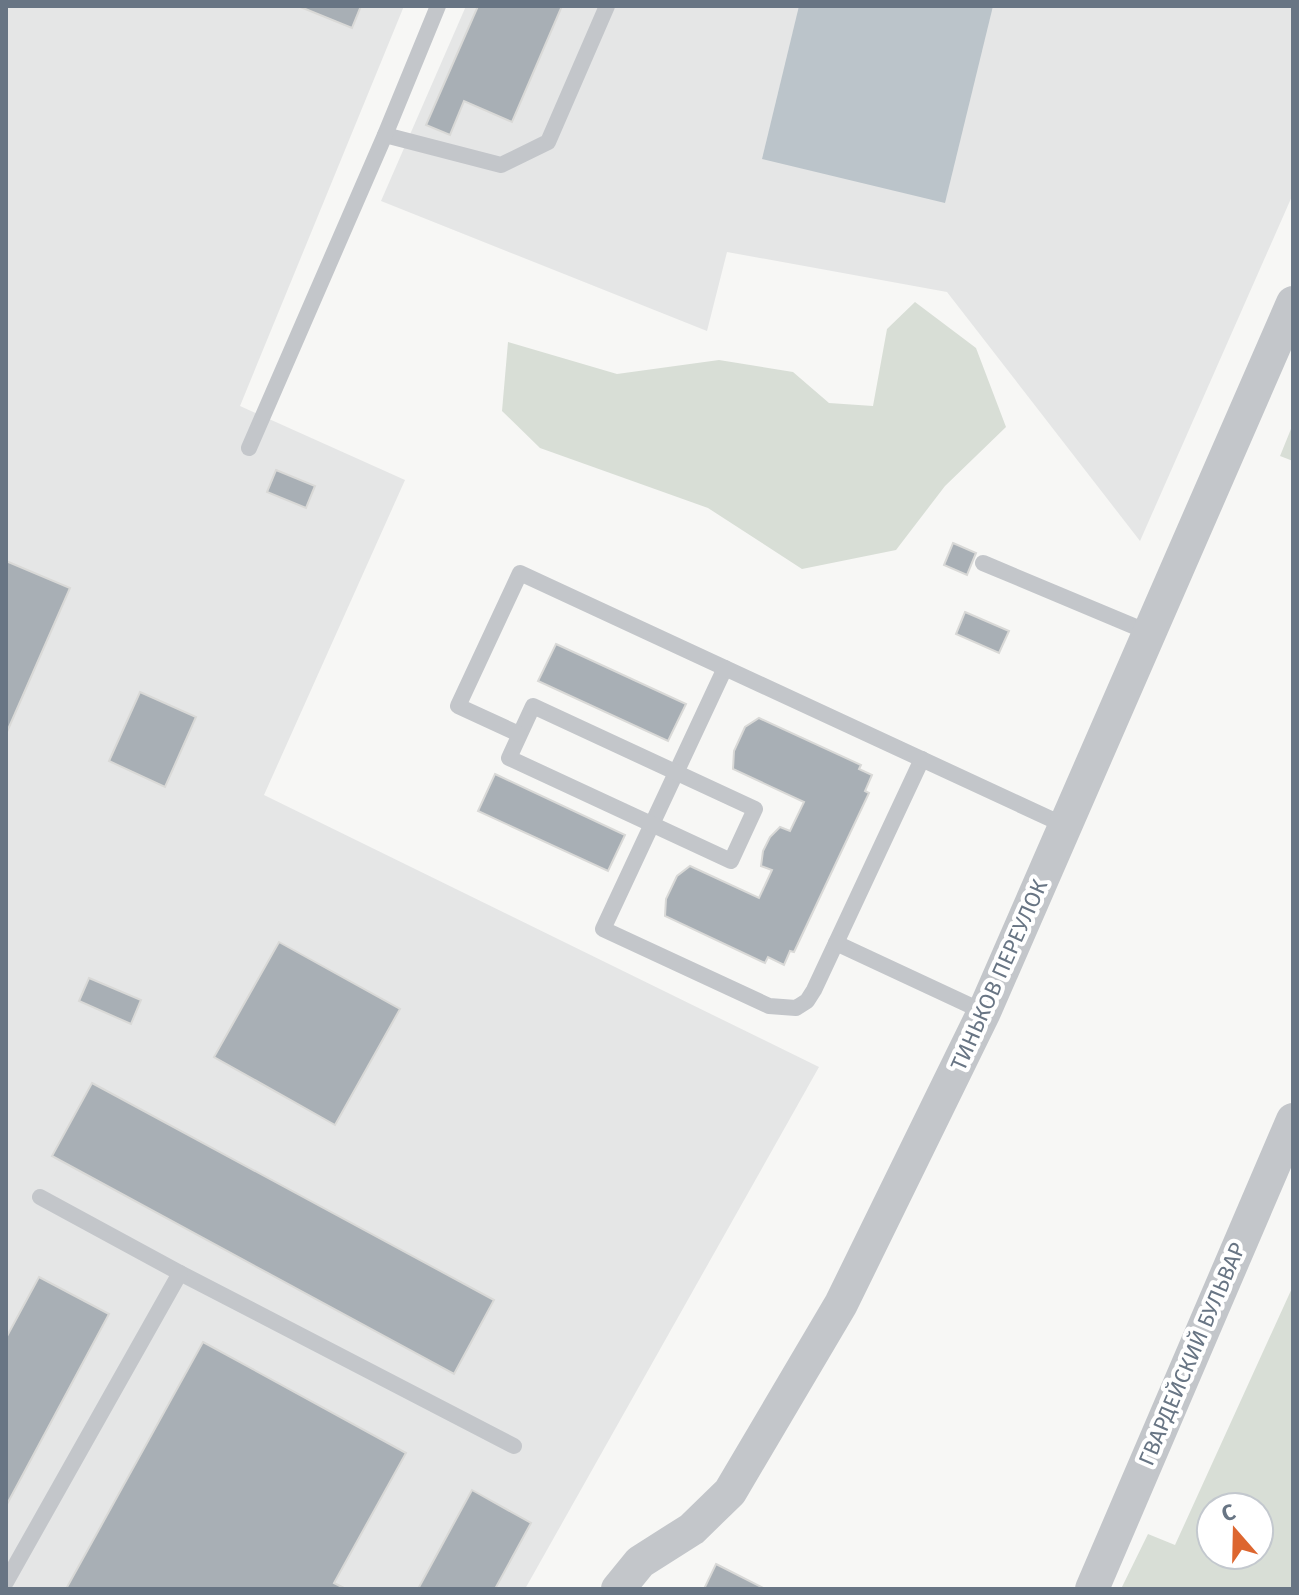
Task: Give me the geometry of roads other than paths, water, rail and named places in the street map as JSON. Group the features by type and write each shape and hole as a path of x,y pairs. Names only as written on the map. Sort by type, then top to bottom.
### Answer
{"street":[{"name":"ТИНЬКОВ ПЕРЕУЛОК","path":"618,1589 640,1562 692,1529 730,1492 841,1304 984,1012 1293,303"},
{"name":"ГВАРДЕЙСКИЙ БУЛЬВАР","path":"1092,1589 1293,1120"}],"lane":[{"path":"249,448 438,6"},
{"path":"385,135 501,165 548,142 607,6"},
{"path":"983,563 1150,633"},
{"path":"519,734 458,706 520,573 1066,826"},
{"path":"725,668 603,929 769,1006 796,1008 807,1001 922,759"},
{"path":"533,706 676,772 755,809 731,861 509,758 533,706"},
{"path":"836,943 984,1012"},
{"path":"40,1197 514,1446"},
{"path":"6,1582 180,1273"}]}
